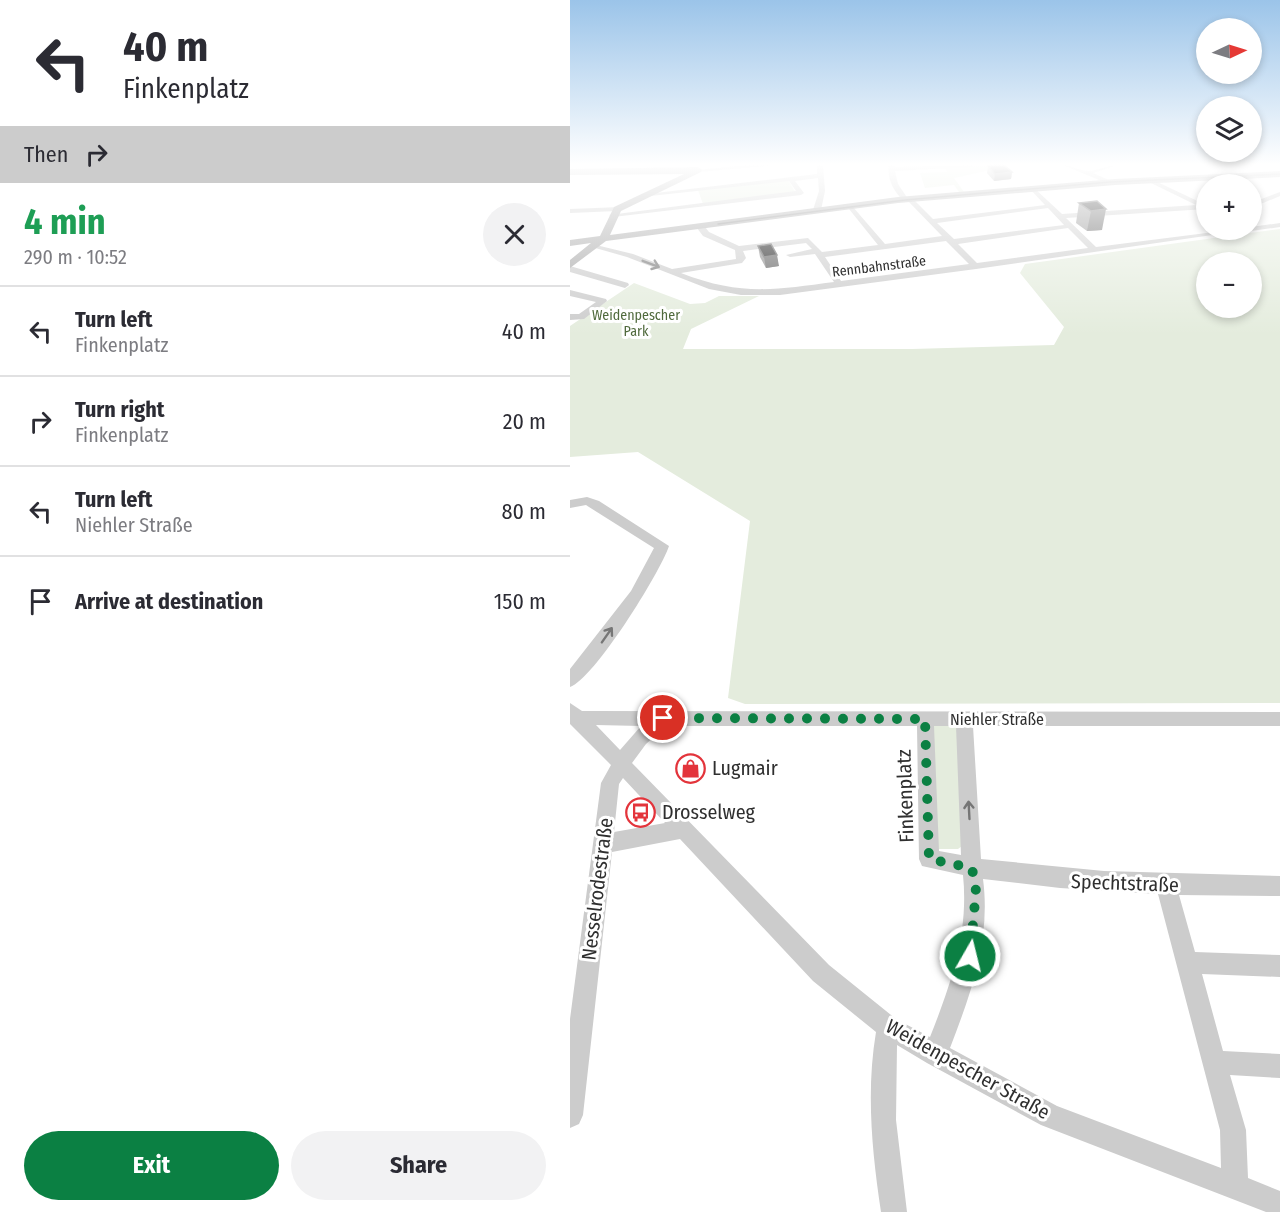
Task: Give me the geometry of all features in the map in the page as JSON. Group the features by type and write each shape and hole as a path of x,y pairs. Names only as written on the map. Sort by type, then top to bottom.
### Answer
{"main road":[{"path":"570,267 602,239 610,222"},
{"path":"702,226 730,222"},
{"path":"570,243 742,222"}],"street":[{"path":"864,222 883,246"},
{"path":"933,222 976,267"},
{"path":"1066,222 1094,250"},
{"path":"1262,227 1280,225"},
{"path":"702,226 706,234 738,249 808,240 839,284"},
{"path":"790,255 1070,226"},
{"name":"Rennbahnstraße","path":"602,239 613,250 699,283 735,292 781,292 1196,236"},
{"path":"672,272 739,261 742,258 738,249"},
{"path":"570,267 625,285 580,317 570,317"},
{"path":"570,293 603,301"},
{"path":"570,504 587,501 594,504 662,546 660,556 629,604 590,659 570,680"},
{"name":"Niehler Straße","path":"573,716 1280,719"},
{"name":"Weidenpescher Straße","path":"573,716 621,762 682,829 821,973 888,1027 1050,1116 1280,1204"},
{"name":"Nesselrodestraße","path":"570,1115 610,783 621,762 651,726 663,718"},
{"name":"Finkenplatz","path":"925,719 929,859 972,868"},
{"path":"935,1054 963,984 970,956 976,891 972,868 964,719"},
{"path":"603,844 682,829"},
{"name":"Spechtstraße","path":"972,868 1062,880 1166,885 1280,886"},
{"path":"1166,885 1233,1130 1235,1186"},
{"path":"1187,963 1280,966"},
{"path":"888,1027 882,1080 882,1121 894,1212"},
{"path":"1215,1062 1280,1066"}],"green space":[{"name":"Weidenpescher Park","path":"1280,229 1280,703 745,704 728,698 750,521 638,452 570,457 570,326 634,283 690,304 705,303 719,296 759,296 691,329 683,349 912,349 1054,345 1064,327 1020,273 1025,264 1200,240 1262,240 1262,231"},
{"path":"932,724 959,724 962,846 958,849 938,849"}],"building":[{"path":"771,244 777,255 764,257 758,246"}],"tram line":[{"path":"718,224 737,222"}],"place":[{"name":"Lugmair","path":"691,768"},
{"name":"Drosselweg","path":"641,812"}],"route":[{"path":"663,718 925,719 929,859 972,868 976,891 970,956"}]}
